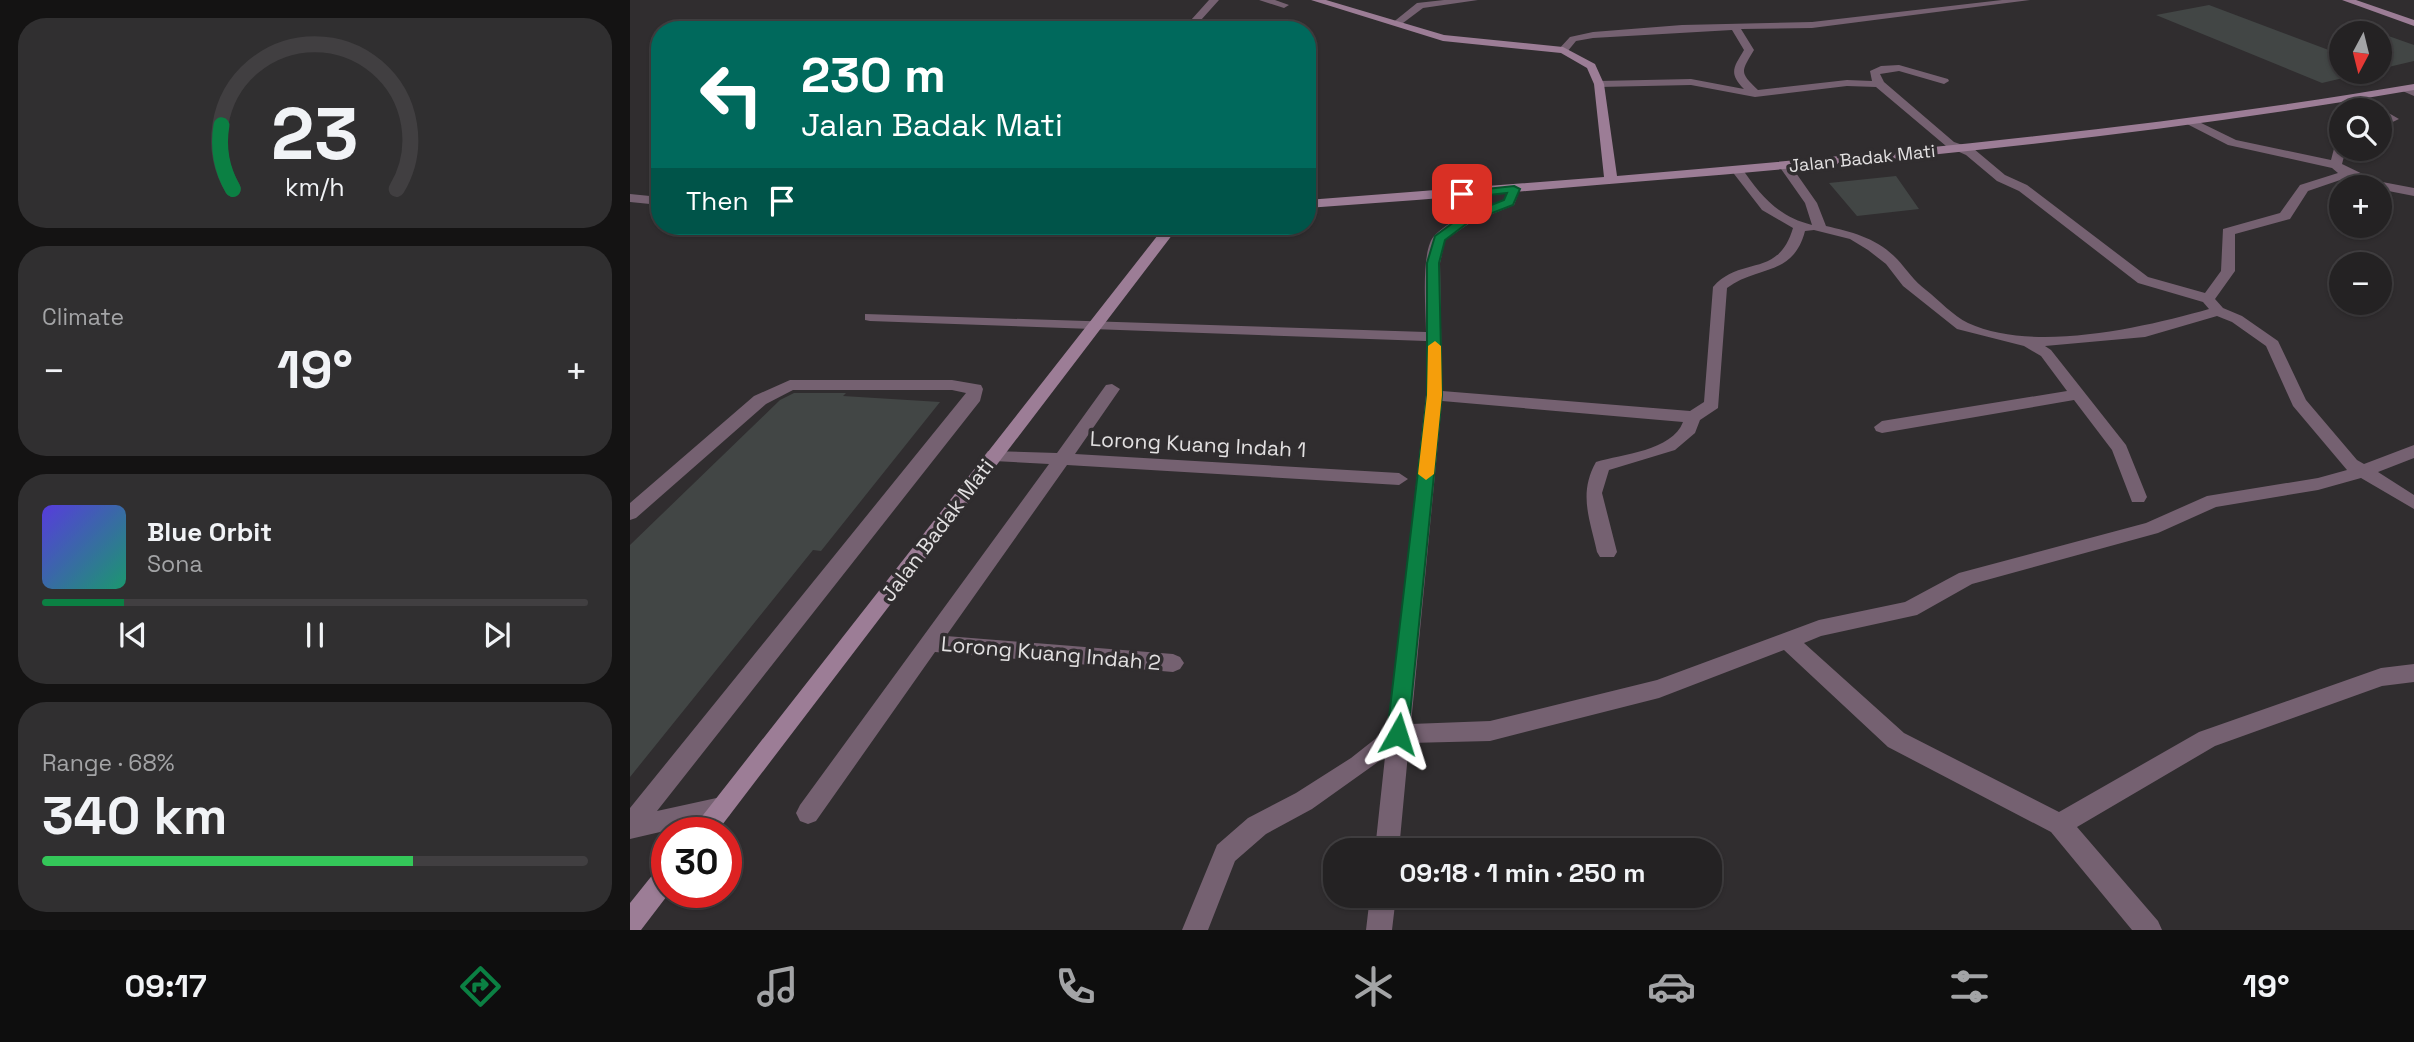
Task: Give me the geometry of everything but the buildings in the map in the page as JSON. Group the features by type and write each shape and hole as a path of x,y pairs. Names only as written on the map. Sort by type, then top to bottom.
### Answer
{"main road":[{"path":"1316,0 1443,38 1563,50 1591,66 1599,83 1611,180"},
{"path":"2347,0 2414,23"},
{"name":"Jalan Badak Mati","path":"2355,98 2410,90"},
{"name":"Jalan Badak Mati","path":"1316,203 1514,189 1961,149 2191,122 2329,102"},
{"name":"Jalan Badak Mati","path":"714,817 1092,325 1165,235"},
{"path":"630,923 651,897"}],"street":[{"path":"1195,21 1214,0"},
{"path":"1264,0 1284,5"},
{"path":"1396,23 1420,5 1473,0"},
{"path":"1563,50 1573,39 1593,35 1812,25 2025,0"},
{"path":"1735,27 1749,50 1737,71 1738,77 1755,94"},
{"path":"1944,81 1887,68 1874,73 1878,84 1950,144 1970,152 2001,178 2023,188 2143,280 2213,305 2273,344 2299,402 2362,472 2414,503"},
{"path":"1599,83 1691,82 1755,94 1847,83 1878,84"},
{"path":"2191,122 2232,143 2341,170 2389,188 2414,192"},
{"path":"2341,161 2341,170"},
{"path":"1785,166 1811,204 1820,229"},
{"path":"1737,170 1765,208 1800,226 1854,236 1873,247 1891,261 1908,283 1962,326 2029,343 2046,353 2120,449 2138,497"},
{"path":"2029,343 2145,332 2213,305 2228,271 2228,232 2285,216 2304,188 2341,170"},
{"path":"1388,838 1434,395 1433,263 1439,238 1465,220 1509,202 1514,189"},
{"path":"630,198 651,200"},
{"path":"630,209 651,203"},
{"path":"1434,395 1693,417 1712,404 1720,287 1728,278 1780,262 1797,245 1800,226"},
{"path":"870,317 1435,337"},
{"path":"630,513 760,400 790,385 952,385 975,388 974,397 630,827"},
{"path":"808,813 1112,389"},
{"path":"1882,427 2079,394"},
{"path":"1607,552 1593,493 1602,466 1664,449 1681,440 1691,427 1693,417"},
{"path":"1195,930 1226,853 1257,825 1304,801 1398,734 1504,728 1659,689 1819,628 1910,610 1966,578 2151,528 2213,501 2318,484 2362,472 2414,451"},
{"name":"Lorong Kuang Indah 1","path":"994,455 1399,479"},
{"path":"1788,641 1896,740 2059,824 2149,930"},
{"name":"Lorong Kuang Indah 2","path":"929,643 1174,663"},
{"path":"2059,824 2207,740 2381,677 2414,674"},
{"path":"630,827 721,808"},
{"path":"1380,930 1381,908"}],"slow traffic":[{"path":"1426,474 1434,395 1435,346"}],"route":[{"path":"1398,734 1434,395 1433,263 1439,238 1465,220 1509,202 1514,197 1514,189 1462,194"}]}
